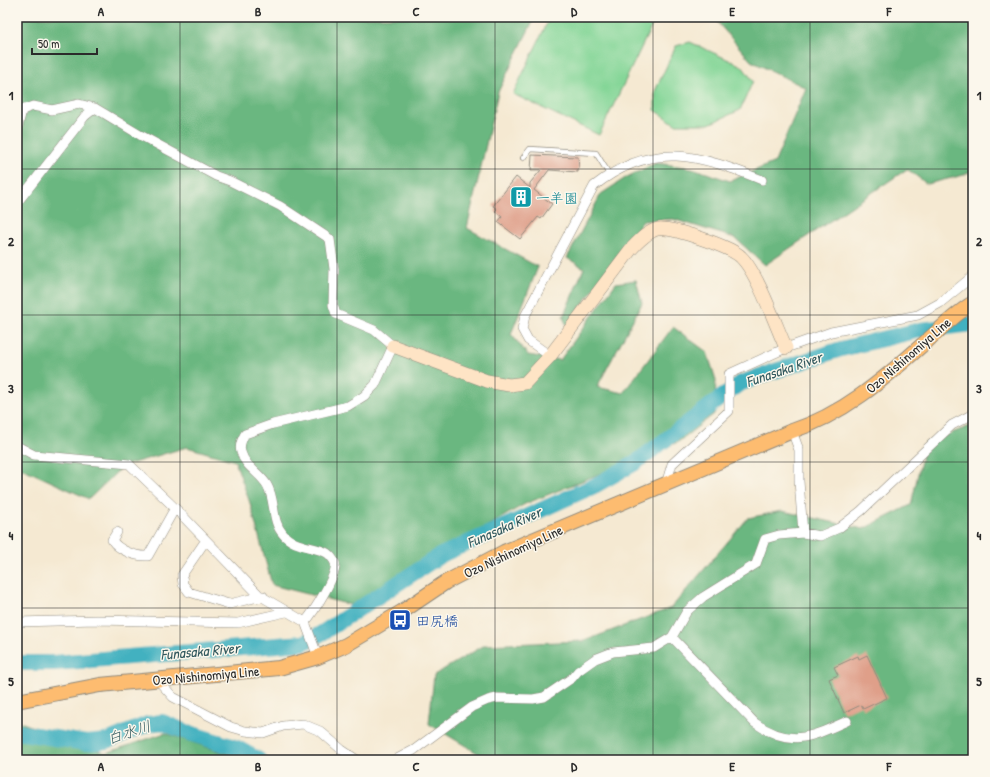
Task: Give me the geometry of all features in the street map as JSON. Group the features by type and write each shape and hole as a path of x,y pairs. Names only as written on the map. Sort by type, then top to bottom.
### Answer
{"main road":[{"name":"Ozo Nishinomiya Line","path":"17,701 100,685 279,668 346,645 403,611 446,582 504,552 811,425 872,388 923,344 948,319 973,303"}],"street":[{"path":"17,132 22,110 33,106 52,110 79,104 95,108 140,135 216,176 230,181 280,206 322,232 330,239 334,269 333,305 336,314 374,330 393,346 487,380 509,385 525,383 550,356 632,249 644,237 658,229 677,230 725,248 741,257 756,281 786,348"},
{"path":"17,203 85,116 95,108"},
{"path":"550,356 528,340 522,329 525,316 594,186 609,174 644,158 664,155 682,155 735,169 762,180"},
{"path":"666,484 672,464 729,411 729,374 786,348 831,332 918,315 940,303 973,276"},
{"path":"306,625 318,606 335,570 335,562 329,554 290,540 283,534 277,525 268,485 247,464 241,451 241,441 245,434 273,424 348,406 364,396 375,385 393,346"},
{"path":"395,760 414,750 472,706 497,698 533,699 544,697 572,678 578,671 595,659 613,652 654,648 672,637 687,611 703,597 756,564 765,539 779,535 803,533 820,536 838,528 861,511 952,425 973,414"},
{"path":"792,432 799,450 799,481 803,533"},
{"path":"17,446 34,455 129,464 263,596 306,625 317,654"},
{"path":"117,532 112,540 116,547 142,557 148,556 175,508"},
{"path":"206,540 182,575 183,584 189,592 229,604 263,596"},
{"path":"17,622 97,620 238,623 286,612"},
{"path":"672,637 755,723 770,733 790,738 813,736 847,721"},
{"path":"157,679 173,697 231,727 245,732 263,733 283,726 303,724 320,731 342,750 357,760"}],"lane":[{"path":"523,158 530,149 596,153 609,174"}],"green space":[{"path":"17,17 535,17 498,92 467,228 538,267 511,334 528,355 560,360 616,283 636,280 642,303 597,387 623,393 673,327 707,352 716,380 714,414 678,442 525,504 351,605 272,585 250,503 235,461 187,447 123,466 89,499 17,466"},
{"path":"550,17 656,17 599,135 513,94"},
{"path":"713,17 973,17 973,170 964,175 927,184 907,169 765,265 735,238 673,219 643,221 567,326 563,317 584,268 567,258 601,194 627,177 656,163 692,168 730,181 775,162 806,88 751,61"},
{"path":"690,42 742,66 753,81 740,110 709,124 675,124 655,110 655,91 676,46"},
{"path":"973,425 973,760 489,760 429,724 434,675 485,645 584,641 671,608 748,518 782,511 863,529 911,505 925,443"},
{"path":"17,721 106,753 165,733 245,760 17,760"}],"building":[{"name":"一羊園","path":"532,155 578,157 579,168 578,172 549,170 534,190 552,204 541,219 538,217 520,239 498,222 502,217 495,211 497,209 493,206 516,177 530,188 530,183 541,170 531,170"},
{"path":"867,655 887,698 863,709 861,705 844,713 829,679 838,675 834,667 858,656 859,659"}],"waterway":[{"name":"Funasaka River","path":"17,663 54,663 303,643 322,633 441,555 594,486 635,463 739,384 841,349 920,330 973,324"},
{"name":"白水川","path":"17,732 86,743 107,741 148,724 162,722 189,733 237,748 259,760"}],"place":[{"name":"一羊園","path":"521,197"},
{"name":"田尻橋","path":"400,620"}]}
